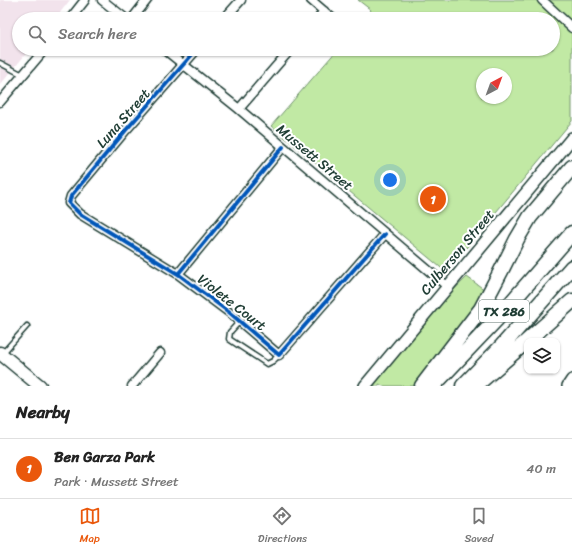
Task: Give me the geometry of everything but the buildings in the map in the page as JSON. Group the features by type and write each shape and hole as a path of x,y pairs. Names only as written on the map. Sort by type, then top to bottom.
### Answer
{"highway":[{"path":"422,386 481,309 530,217 572,167"},
{"name":"TX 286","path":"433,386 496,320 572,233"},
{"name":"TX 286","path":"463,386 502,346 572,267"},
{"path":"530,338 572,301"},
{"path":"475,386 524,344"}],"main road":[{"name":"Culberson Street","path":"365,386 572,138"},
{"path":"1,354 40,386"},
{"path":"568,386 572,380"}],"street":[{"path":"76,12 86,0"},
{"path":"102,0 117,12"},
{"path":"138,12 147,0"},
{"path":"230,12 241,0"},
{"path":"311,0 324,11"},
{"path":"542,0 555,12"},
{"path":"560,17 572,28"},
{"path":"0,102 39,56"},
{"name":"Mussett Street","path":"173,56 283,146 448,287"},
{"name":"Luna Street","path":"69,203 71,196 121,136 191,56"},
{"path":"239,109 285,56"},
{"path":"178,274 283,146"},
{"name":"Violete Court","path":"69,203 80,214 178,274 230,312 279,355"},
{"path":"279,355 385,234"},
{"path":"132,386 160,353"}],"lane":[{"path":"0,64 23,75"},
{"path":"240,321 230,332 229,339 266,364 273,362 279,355"},
{"path":"1,354 27,326"}],"shaded area":[{"path":"0,0 70,0 61,12 12,12 12,56 24,56 0,85"}],"green space":[{"path":"358,0 572,0 572,121 446,272 271,126 332,56 560,56 560,12 369,12 371,10"},
{"path":"467,277 485,290 451,340 413,386 383,386 379,384 379,386 371,386 442,301"}],"cycle path":[{"path":"191,56 71,196 69,203 80,214 178,274 230,313 279,355 385,234"},
{"path":"178,274 283,147"}],"place":[{"name":"Ben Garza Park","path":"433,199"}]}
